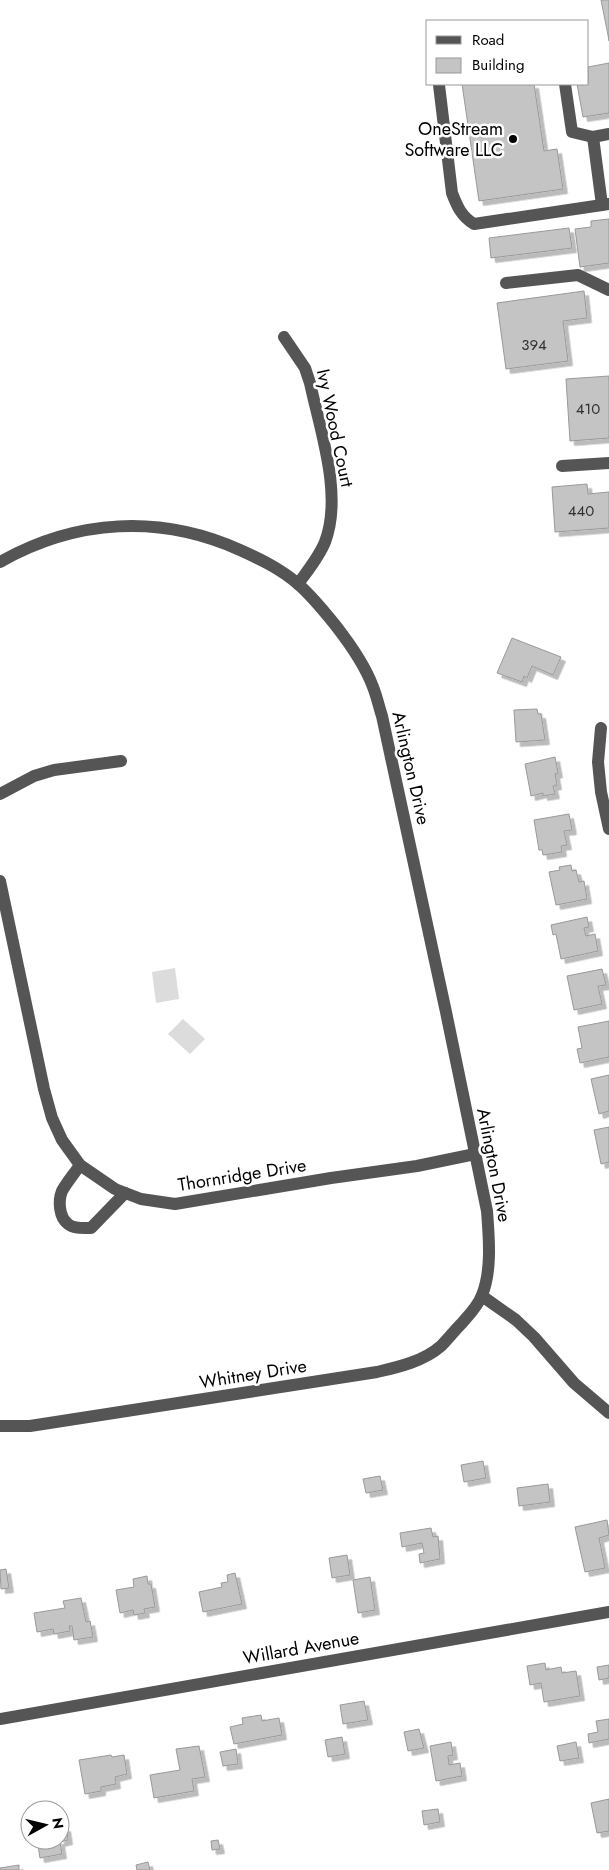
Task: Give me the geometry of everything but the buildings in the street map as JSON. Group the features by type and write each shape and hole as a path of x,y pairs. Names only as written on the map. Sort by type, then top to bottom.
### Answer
{"street":[{"path":"565,85 572,132 592,137 609,134"},
{"path":"439,86 452,192 457,207 464,218 474,224 606,205 592,137"},
{"path":"506,283 578,275 609,290"},
{"name":"Ivy Wood Court","path":"284,337 306,368 331,488 332,507 325,542 315,562 298,584"},
{"path":"562,466 609,463"},
{"name":"Arlington Drive","path":"0,562 44,540 110,526 154,527 190,532 224,542 265,561 298,584 323,610 344,637 363,666 373,686 382,716 442,993 487,1211 489,1235 488,1262 482,1296"},
{"path":"601,728 598,762 601,792 609,829"},
{"path":"0,794 34,776 54,770 121,761"},
{"name":"Thornridge Drive","path":"0,881 44,1089 52,1118 62,1140 80,1165 101,1181 141,1199 175,1204 417,1166 474,1154"},
{"path":"80,1165 61,1193 59,1206 62,1216 68,1224 78,1228 91,1228 125,1193"},
{"path":"482,1296 516,1320 534,1337 574,1383 609,1413"},
{"name":"Whitney Drive","path":"0,1426 30,1426 377,1372 401,1366 421,1358 440,1347 473,1310 482,1296"},
{"name":"Willard Avenue","path":"0,1719 609,1612"}],"shaded area":[{"path":"175,968 179,999 156,1003 152,972"},
{"path":"183,1019 205,1039 190,1054 168,1034"}],"place":[{"name":"OneStream Software LLC","path":"513,139"}]}
